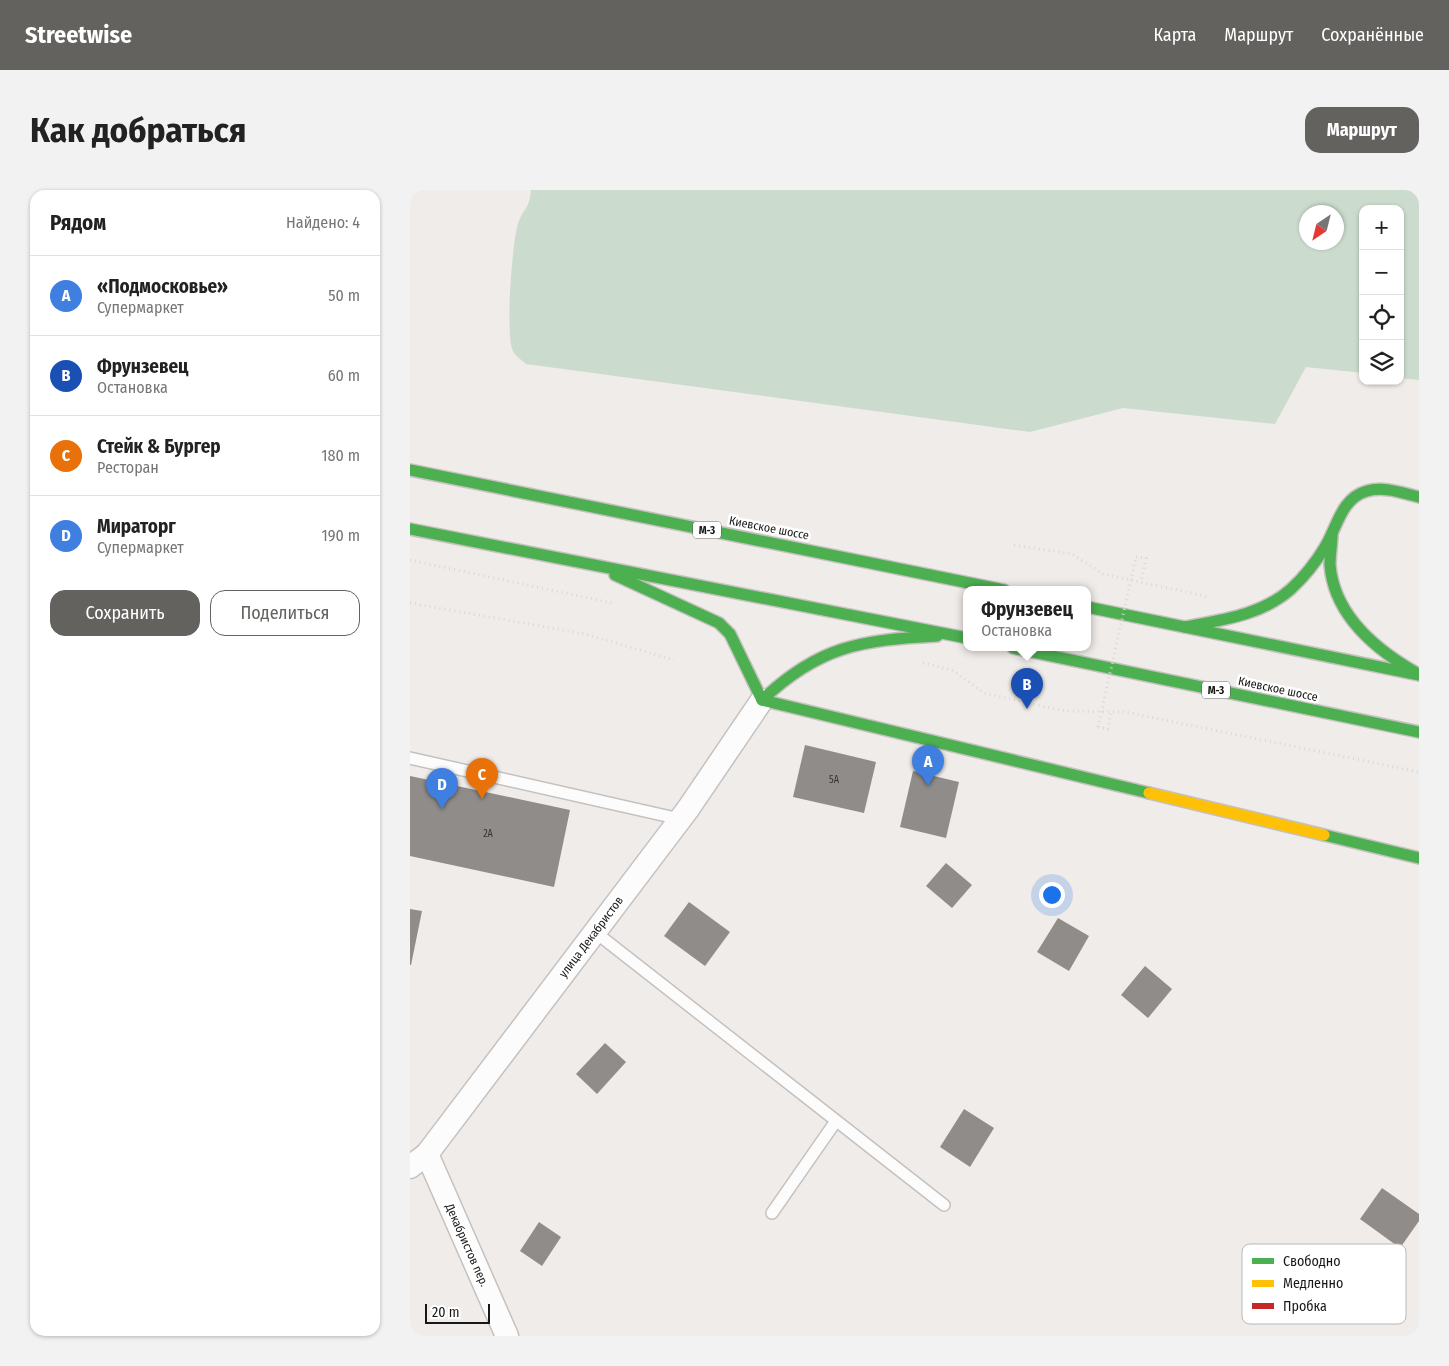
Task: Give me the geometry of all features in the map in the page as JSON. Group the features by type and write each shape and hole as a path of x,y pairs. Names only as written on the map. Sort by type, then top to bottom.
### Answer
{"main road":[{"name":"Киевское шоссе","path":"410,470 984,586"},
{"path":"1185,627 1239,616 1272,603 1291,589 1309,571 1332,534 1337,518 1344,508 1357,496 1366,491 1388,490 1419,496"},
{"path":"410,529 595,567 963,637"},
{"path":"1332,534 1331,567 1334,583 1342,603 1356,627 1382,652 1419,675"},
{"path":"595,567 719,623 730,634 762,700"},
{"path":"1091,608 1419,675"},
{"path":"762,700 799,666 824,652 846,645 953,635"},
{"name":"Киевское шоссе","path":"1028,651 1419,732"},
{"path":"799,666 791,678 792,691 796,703 807,710"},
{"path":"762,700 1419,858"}],"street":[{"name":"улица Декабристов","path":"419,1160 680,819 762,700"},
{"name":"Декабристов пер.","path":"419,1160 507,1336"}],"lane":[{"path":"410,758 680,819"},
{"path":"595,932 944,1205"},
{"path":"772,1213 836,1120"}],"path":[{"path":"1014,545 1072,554 1103,574 1211,597"},
{"path":"1111,711 1108,728 1098,727 1136,557 1146,558 1141,582"},
{"path":"410,560 616,604"},
{"path":"410,603 585,634 674,660"},
{"path":"916,661 952,670 984,693 1068,710 1111,711 1151,717 1419,772"}],"green space":[{"path":"531,190 1419,190 1419,380 1404,378 1404,205 1359,205 1359,373 1306,367 1275,424 1123,408 1030,432 526,364 513,351 510,308 516,231 521,216 528,205"}],"building":[{"path":"805,745 876,762 864,813 793,797"},
{"path":"913,771 959,782 946,838 900,827"},
{"path":"410,776 570,810 554,887 410,856"},
{"path":"946,863 972,885 952,908 926,886"},
{"path":"689,902 730,932 705,966 664,936"},
{"path":"410,909 422,911 411,965 410,965"},
{"path":"1058,918 1089,936 1069,971 1037,952"},
{"path":"1145,966 1172,989 1148,1018 1121,995"},
{"path":"605,1043 626,1062 597,1094 576,1074"},
{"path":"964,1109 994,1128 970,1167 940,1147"},
{"path":"1382,1188 1419,1214 1419,1221 1403,1244 1394,1244 1360,1219"},
{"path":"539,1222 561,1237 542,1266 520,1251"}],"traffic: fast":[{"path":"410,470 984,586"},
{"path":"1185,627 1241,615 1254,611 1280,598 1314,564 1325,547 1345,507 1358,495 1380,489 1419,497"},
{"path":"410,529 963,637"},
{"path":"1332,534 1330,565 1333,583 1339,599 1348,614 1372,641 1415,672"},
{"path":"615,575 719,623 730,634 762,700"},
{"path":"1091,608 1419,675"},
{"path":"762,700 803,668 822,657 842,649 886,640 937,636"},
{"path":"1028,651 1419,732"},
{"path":"762,700 1149,793"},
{"path":"1324,835 1419,858"}],"traffic: slow":[{"path":"1149,793 1324,835"}],"place":[{"name":"Фрунзевец","path":"1027,709"},
{"name":"«Подмосковье»","path":"928,786"},
{"name":"Стейк & Бургер","path":"482,799"},
{"name":"Мираторг","path":"442,809"}]}
